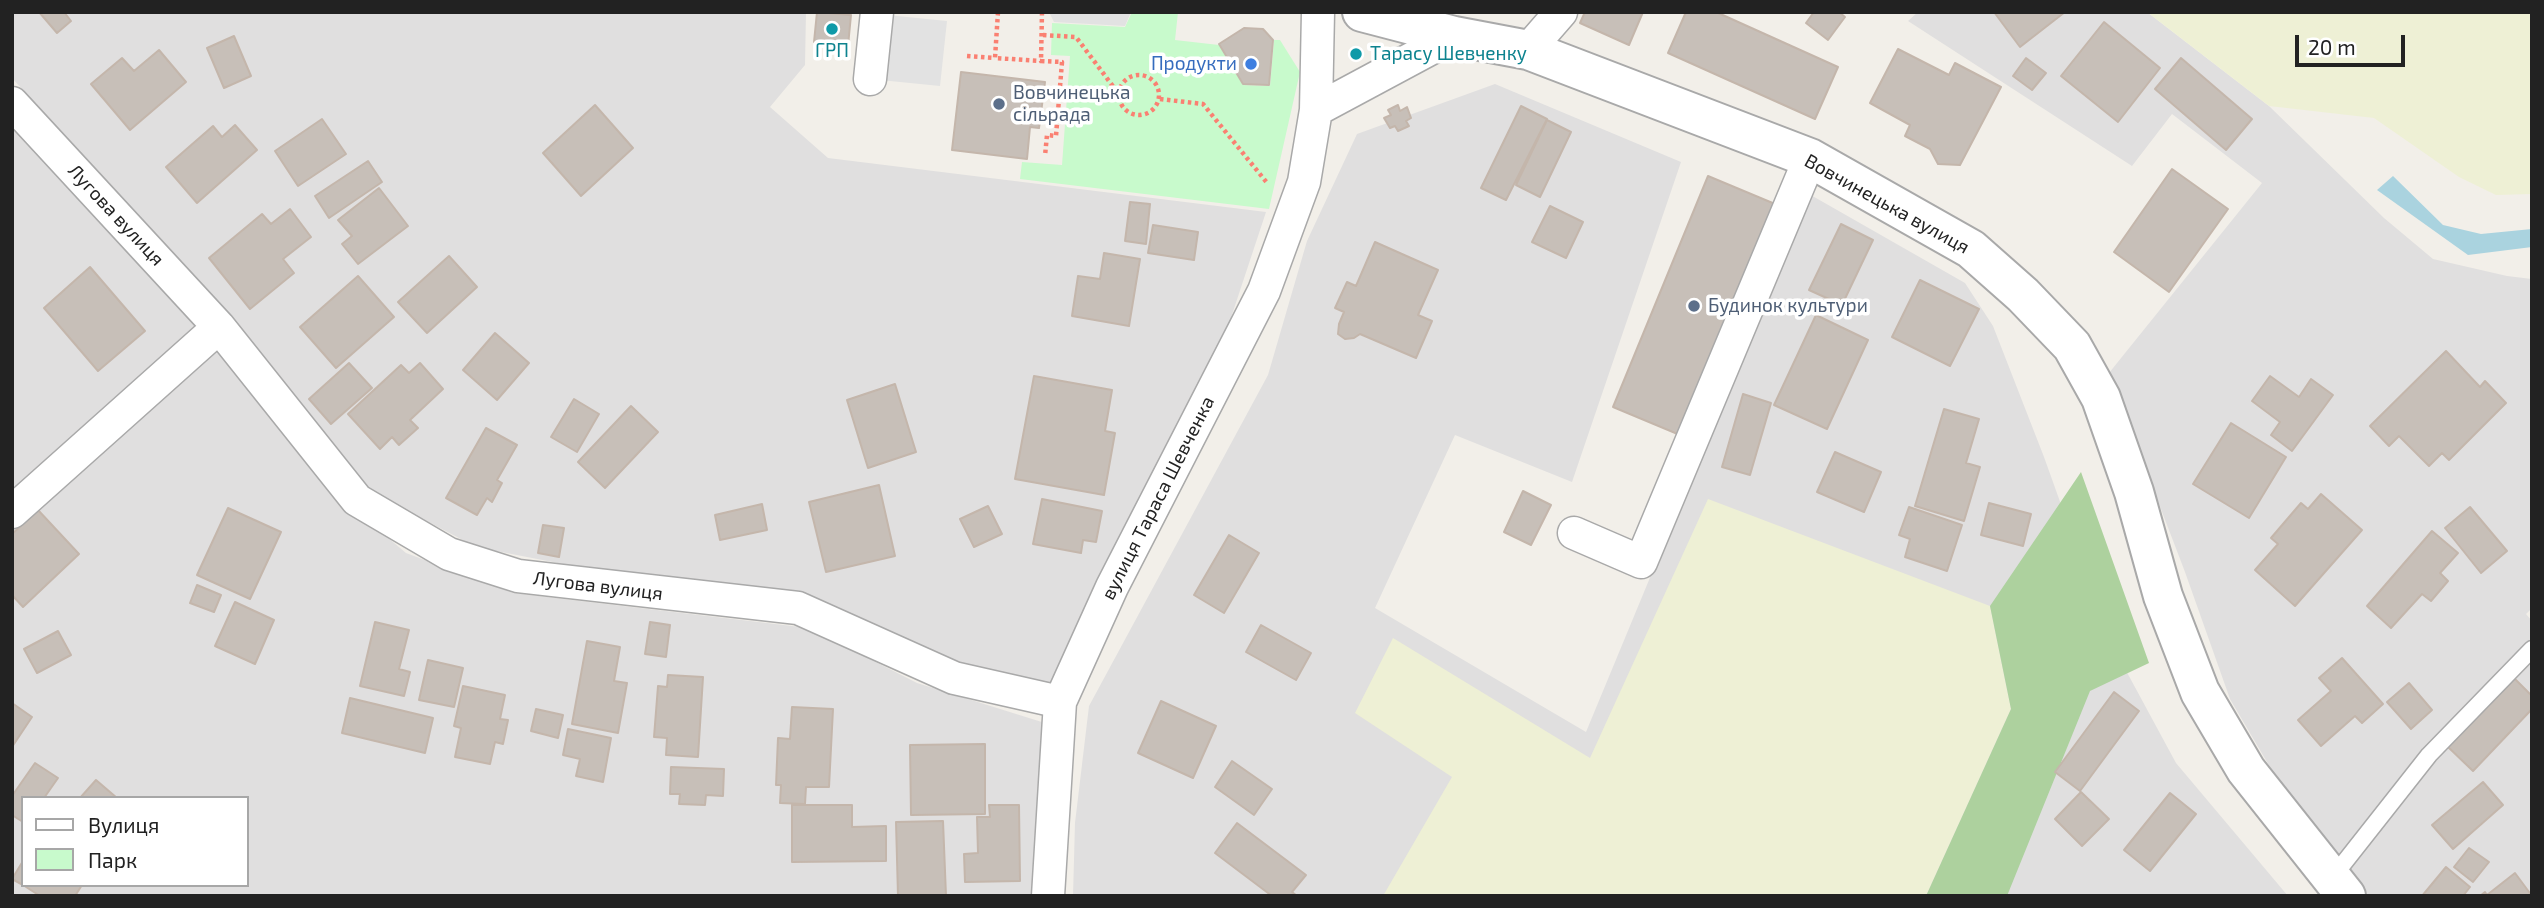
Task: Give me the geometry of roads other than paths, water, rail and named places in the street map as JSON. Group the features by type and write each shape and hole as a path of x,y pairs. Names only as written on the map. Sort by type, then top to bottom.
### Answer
{"street":[{"path":"870,79 877,12"},
{"name":"вулиця Тараса Шевченка","path":"1048,896 1060,702 1112,587 1264,291 1304,182 1316,110 1318,12"},
{"name":"Вовчинецька вулиця","path":"1362,12 1454,36 1528,50 1810,159 1971,249 2023,295 2072,346 2101,398 2134,492 2163,596 2200,692 2246,770 2339,887"},
{"path":"1528,50 1561,12"},
{"path":"1316,110 1454,36"},
{"name":"Лугова вулиця","path":"12,103 219,327 357,500 449,554 518,576 798,608 954,678 1060,702"},
{"path":"1574,533 1641,562 1810,159"},
{"path":"12,512 219,327"}],"lane":[{"path":"2339,887 2429,755 2532,649"}],"water":[{"path":"2393,176 2443,225 2481,234 2532,229 2532,247 2468,255 2377,190"}],"place":[{"name":"ГРП","path":"832,29"},
{"name":"Тарасу Шевченку","path":"1356,54"},
{"name":"Продукти","path":"1251,64"},
{"name":"Вовчинецька сільрада","path":"999,104"},
{"name":"Будинок культури","path":"1694,306"}]}
